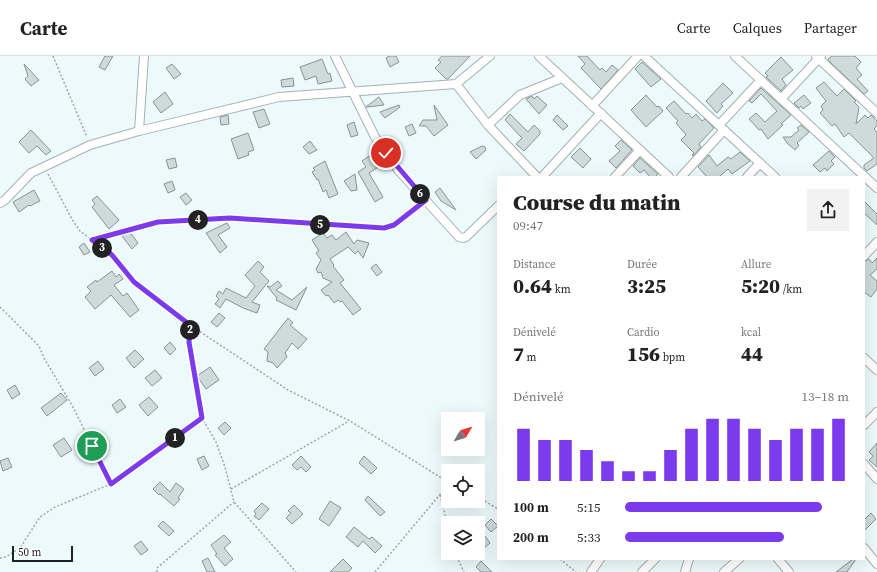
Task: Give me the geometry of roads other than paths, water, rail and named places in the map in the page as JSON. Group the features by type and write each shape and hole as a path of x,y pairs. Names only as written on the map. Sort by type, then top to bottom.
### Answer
{"street":[{"path":"139,131 144,56"},
{"path":"335,56 378,143 399,171 459,237 466,237 497,207"},
{"path":"0,203 5,200 31,173 90,145 139,131 279,98 456,84 490,56"},
{"path":"539,56 668,176"},
{"path":"592,106 638,56"},
{"path":"644,56 774,176"},
{"path":"735,56 864,176"},
{"path":"781,99 818,57 877,113"},
{"path":"488,126 520,95 562,78"},
{"path":"682,176 761,80"},
{"path":"456,84 488,126 532,176"},
{"path":"543,176 601,113"},
{"path":"616,176 640,150"},
{"path":"748,176 760,163"},
{"path":"865,177 877,188"},
{"path":"865,255 877,242"},
{"path":"865,359 877,370"},
{"path":"865,424 877,412"},
{"path":"865,465 877,479"},
{"path":"865,549 877,564"},
{"path":"590,572 599,560"},
{"path":"642,572 653,560"},
{"path":"685,572 689,560"},
{"path":"724,572 738,560"},
{"path":"779,560 789,572"}]}
